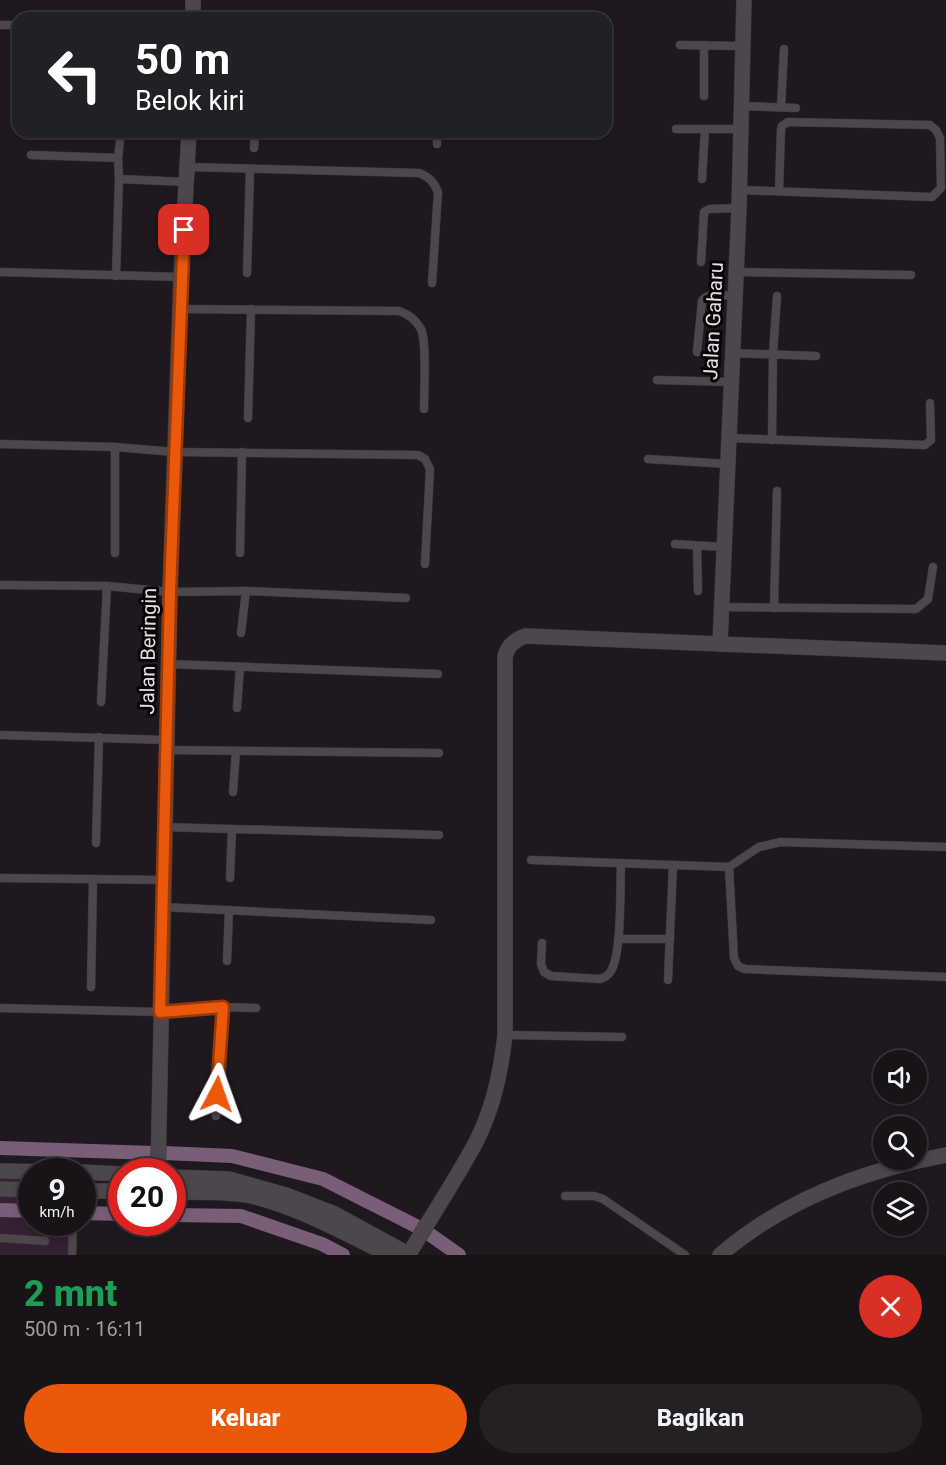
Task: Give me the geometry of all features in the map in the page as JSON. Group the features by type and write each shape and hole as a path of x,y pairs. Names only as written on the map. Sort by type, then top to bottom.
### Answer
{"street":[{"name":"Jalan Gaharu","path":"720,644 740,190 744,0"},
{"name":"Jalan Beringin","path":"158,1158 170,592 181,277 189,138"},
{"path":"186,1177 229,1179 286,1195 335,1214 410,1255 476,1141 495,1092 502,1059 505,1035 506,650 518,639 525,636 946,653"},
{"path":"720,1255 769,1220 812,1196 855,1177 946,1155"},
{"path":"0,1171 18,1171"},
{"path":"0,1189 18,1190"},
{"path":"186,1192 251,1196 286,1207 390,1255"}],"lane":[{"path":"680,45 743,46"},
{"path":"704,45 704,96"},
{"path":"781,107 783,48"},
{"path":"742,106 796,108"},
{"path":"740,190 932,197 941,188 940,138 930,125 788,122 781,130 779,190"},
{"path":"676,129 741,129"},
{"path":"702,178 705,129"},
{"path":"116,276 120,138"},
{"path":"254,148 255,138"},
{"path":"437,138 437,144"},
{"path":"31,155 118,158"},
{"path":"119,179 250,170 419,173 431,180 438,192 432,283"},
{"path":"247,273 250,170"},
{"path":"701,262 704,212 709,209 739,208"},
{"path":"0,272 181,277"},
{"path":"736,272 911,275"},
{"path":"697,352 704,297 708,295 735,296"},
{"path":"772,440 773,354 777,296"},
{"path":"180,309 399,311 407,314 415,320 423,336 424,409"},
{"path":"248,418 250,309"},
{"path":"732,353 816,356"},
{"path":"657,380 731,382"},
{"path":"729,438 925,446 931,440 930,403"},
{"path":"0,444 115,447 175,452 422,457 430,469 425,564"},
{"path":"115,447 115,553"},
{"path":"240,553 242,452"},
{"path":"648,459 728,464"},
{"path":"774,608 777,491"},
{"path":"675,544 724,547"},
{"path":"697,546 698,591"},
{"path":"722,607 916,609 928,599 933,567"},
{"path":"0,585 107,586 170,592 246,591 406,598"},
{"path":"101,702 107,586"},
{"path":"241,633 246,591"},
{"path":"168,664 438,674"},
{"path":"237,708 240,667"},
{"path":"0,735 99,737 236,751 439,753"},
{"path":"96,843 99,737"},
{"path":"233,792 236,751"},
{"path":"164,827 440,835"},
{"path":"230,878 232,829"},
{"path":"531,860 729,867 759,847 781,843 946,847"},
{"path":"542,943 541,964 544,972 551,976 600,979 607,976 613,969 618,939 621,863"},
{"path":"668,980 673,865"},
{"path":"729,867 734,958 738,966 745,969 946,977"},
{"path":"0,878 163,880"},
{"path":"91,987 93,879"},
{"path":"162,907 431,920"},
{"path":"227,961 229,910"},
{"path":"618,939 670,939"},
{"path":"216,1116 223,1007"},
{"path":"0,1008 160,1012 223,1007 256,1008"},
{"path":"505,1035 622,1037"},
{"path":"565,1196 603,1198 685,1255"},
{"path":"72,1255 73,1236"},
{"path":"0,1238 45,1241"}],"shaded area":[{"path":"0,1174 18,1175 18,1236 74,1236 73,1255 0,1255"}],"waterway":[{"path":"0,1148 153,1153"},
{"path":"164,1153 232,1156 323,1179 420,1228"},
{"path":"0,1210 18,1211"},
{"path":"96,1213 108,1214"},
{"path":"186,1215 241,1216 322,1244 343,1255"},
{"path":"425,1231 459,1255"}],"route":[{"path":"184,230 170,592 160,1012 223,1007 217,1094"}]}
